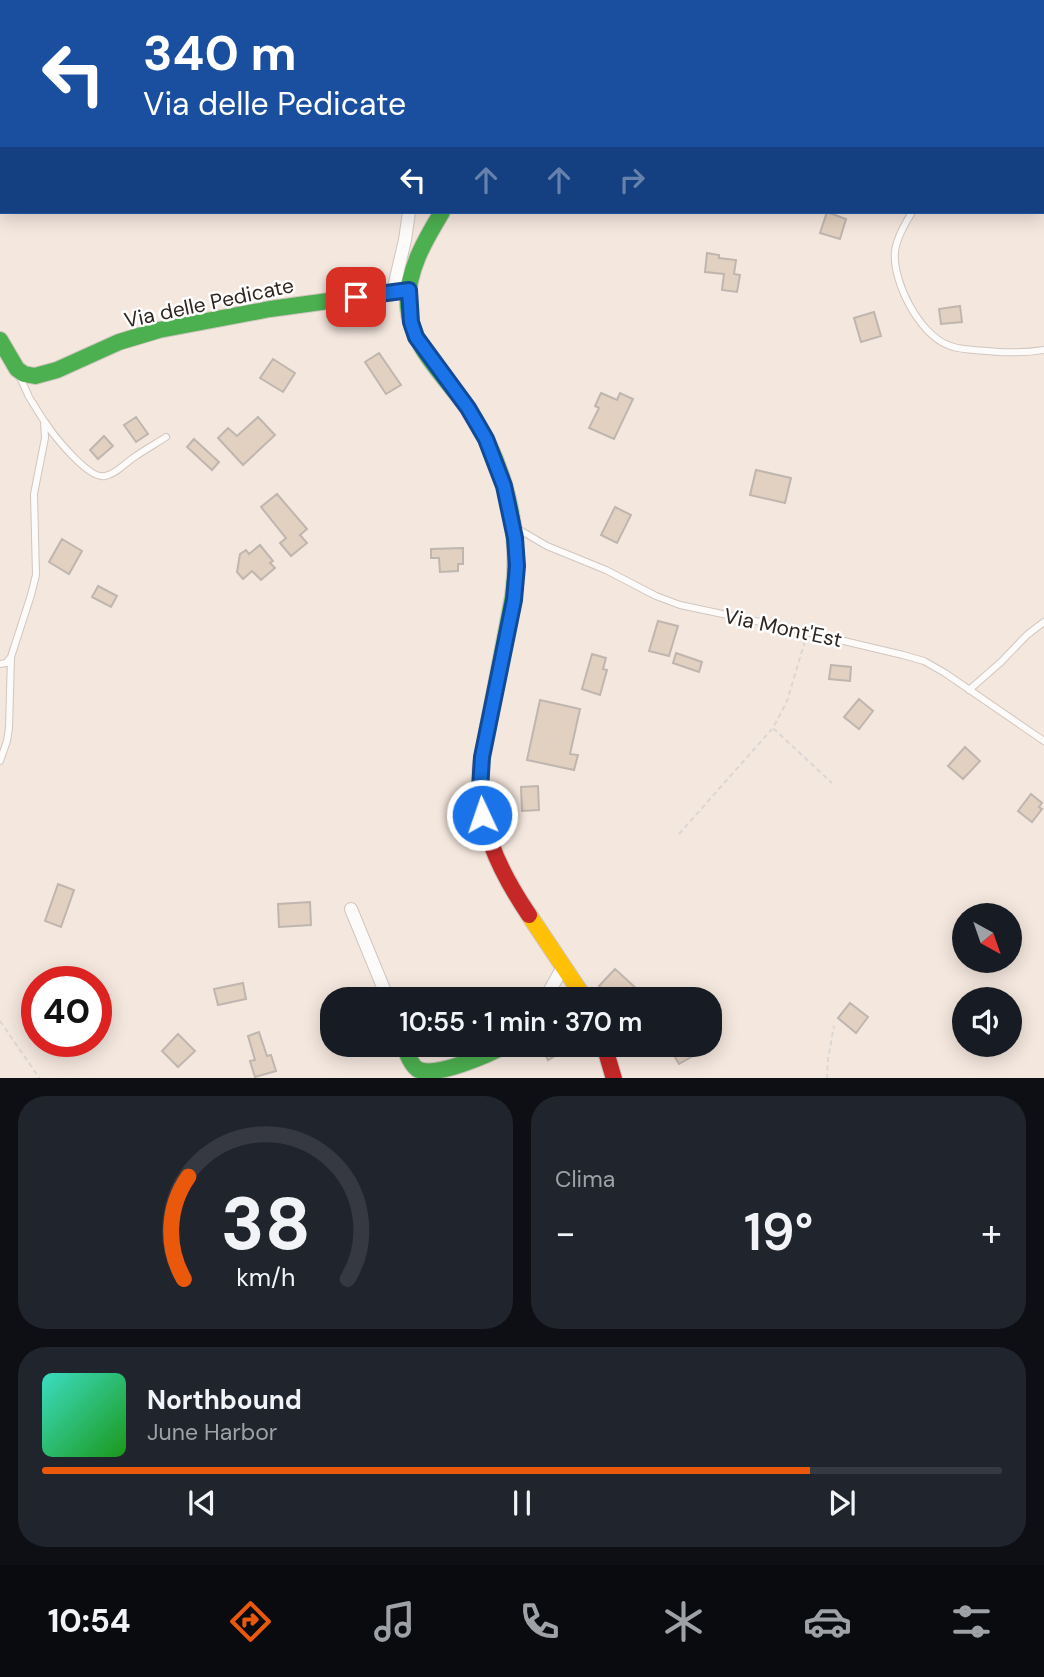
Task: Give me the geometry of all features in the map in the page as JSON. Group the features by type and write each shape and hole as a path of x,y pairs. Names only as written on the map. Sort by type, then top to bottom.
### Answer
{"street":[{"path":"409,214 401,291 413,330 423,348 468,408 486,439 514,526 516,583 483,751 481,809 493,850 508,881 530,919 577,987"},
{"path":"401,291 425,239 441,214"},
{"name":"Via delle Pedicate","path":"17,369 27,376 46,374 125,340 159,330 270,309 401,291"},
{"path":"0,340 17,369"},
{"path":"351,909 383,987"},
{"path":"552,987 563,967"},
{"path":"410,1057 415,1067 426,1076 480,1057"},
{"path":"608,1057 614,1078"}],"lane":[{"path":"911,214 897,242 896,270 909,304 935,337 947,345 961,349 1007,353 1044,350"},
{"path":"17,369 25,390 55,437 89,471 99,477 111,474 166,438"},
{"path":"0,761 9,732 11,657 36,575 34,500 45,443 44,421"},
{"name":"Via Mont'Est","path":"514,526 547,546 606,570 673,603 916,658 940,670 1044,741"},
{"path":"969,690 1044,622"},
{"path":"0,664 6,663 11,657"}],"path":[{"path":"679,834 773,728 787,701 807,632"},
{"path":"773,728 832,783"},
{"path":"0,1021 39,1078"},
{"path":"827,1078 834,1026"}],"building":[{"path":"826,214 846,219 840,239 820,233"},
{"path":"707,253 736,260 734,274 740,275 737,292 722,290 724,274 705,272"},
{"path":"960,306 962,322 941,324 939,309"},
{"path":"874,312 881,336 861,342 854,318"},
{"path":"379,353 401,385 386,394 365,362"},
{"path":"273,359 295,373 283,392 260,378"},
{"path":"601,393 617,400 620,393 633,399 614,439 589,428 599,408 595,406"},
{"path":"136,417 148,434 136,442 124,425"},
{"path":"258,417 275,435 243,465 218,438 228,428 237,436"},
{"path":"104,436 113,446 98,459 90,450"},
{"path":"194,439 219,462 212,470 187,447"},
{"path":"756,470 791,478 785,503 750,495"},
{"path":"277,494 307,529 300,535 307,543 291,556 280,543 286,538 261,507"},
{"path":"615,507 631,515 617,543 601,535"},
{"path":"62,539 82,551 69,574 49,562"},
{"path":"260,545 273,561 270,563 275,568 261,580 252,571 243,579 237,572 240,554 246,550 249,554"},
{"path":"463,548 463,564 458,564 458,571 440,572 439,558 431,558 431,549"},
{"path":"98,586 117,596 111,607 92,597"},
{"path":"658,621 678,626 669,656 649,651"},
{"path":"676,653 702,662 699,672 673,663"},
{"path":"592,654 606,658 603,669 607,670 600,695 582,689"},
{"path":"831,665 851,667 850,681 829,679"},
{"path":"859,699 873,711 859,729 844,717"},
{"path":"540,700 580,709 570,754 578,755 574,770 527,760"},
{"path":"965,747 980,761 963,779 948,766"},
{"path":"538,786 539,810 522,811 521,787"},
{"path":"1031,794 1042,803 1039,807 1042,809 1032,822 1018,811"},
{"path":"58,884 74,890 61,927 45,921"},
{"path":"310,902 311,925 279,927 278,904"},
{"path":"615,969 635,987 600,987"},
{"path":"243,983 246,999 218,1005 214,989"},
{"path":"850,1003 868,1017 856,1033 838,1018"},
{"path":"259,1032 267,1056 271,1055 276,1071 255,1077 250,1061 255,1060 248,1036"},
{"path":"178,1034 195,1051 178,1067 162,1051"},
{"path":"675,1057 691,1057 679,1064"}],"traffic: fast":[{"path":"441,214 413,269 408,294 410,321 422,348 467,407 491,450 508,497 515,546 513,596 481,764"},
{"path":"0,340 17,369 24,374 35,376 57,370 119,342 159,330 270,309 409,290"},
{"path":"409,1057 417,1069 425,1071 448,1068 480,1057"}],"traffic: slow":[{"path":"529,915 577,987"}],"traffic: jam":[{"path":"481,764 482,805 491,844 529,915"},
{"path":"608,1057 614,1078"}],"route":[{"path":"356,297 409,290 409,313 416,337 484,434 501,479 514,526 516,583 483,751 480,790 482,815"}]}
